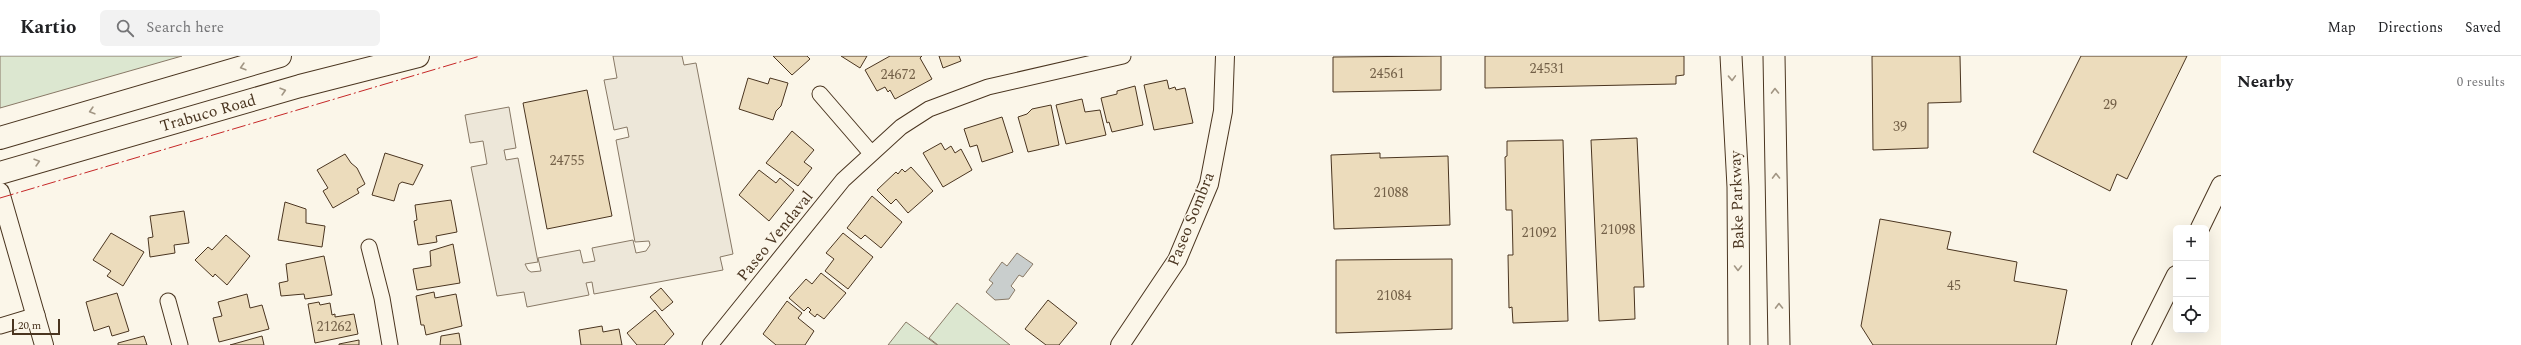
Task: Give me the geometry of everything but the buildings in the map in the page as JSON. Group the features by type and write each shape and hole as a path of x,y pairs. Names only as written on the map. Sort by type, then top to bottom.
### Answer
{"main road":[{"path":"0,138 280,56"},
{"name":"Trabuco Road","path":"0,173 300,86 418,56"},
{"name":"Bake Parkway","path":"1731,56 1738,187 1739,345"},
{"path":"1774,56 1779,345"}],"street":[{"name":"Paseo Vendaval","path":"710,345 843,180 870,153 901,127 929,110 960,96 988,87 1123,56"},
{"name":"Paseo Sombra","path":"1127,343 1177,260 1209,184 1223,112 1225,56"},
{"path":"820,94 870,153"},
{"path":"2201,225 2221,185"},
{"path":"0,192 37,315 44,345"},
{"path":"369,247 382,298 390,345"},
{"path":"2141,345 2173,281"},
{"path":"168,302 180,345"},
{"path":"0,326 37,315"}],"green space":[{"path":"0,56 182,56 0,108"},
{"path":"957,303 1010,345 938,345 929,338"},
{"path":"906,322 937,345 888,345"}],"shaded area":[{"path":"613,56 682,56 684,65 696,63 733,254 720,257 723,270 594,294 592,282 586,283 589,295 527,307 524,292 497,296 471,167 487,164 483,141 470,143 465,115 509,107 516,148 504,150 506,160 518,158 538,262 525,264 528,270 531,272 541,271 538,258 580,250 583,263 595,261 592,248 633,240 636,253 646,251 650,245 649,241 635,242 616,140 629,137 627,127 614,130 604,80 617,78"},
{"path":"1017,253 1033,264 1023,277 1019,275 1011,286 1015,290 1009,299 995,300 986,292 993,283 989,280 1002,262 1007,266"}],"power":[{"path":"0,198 480,56"}]}
